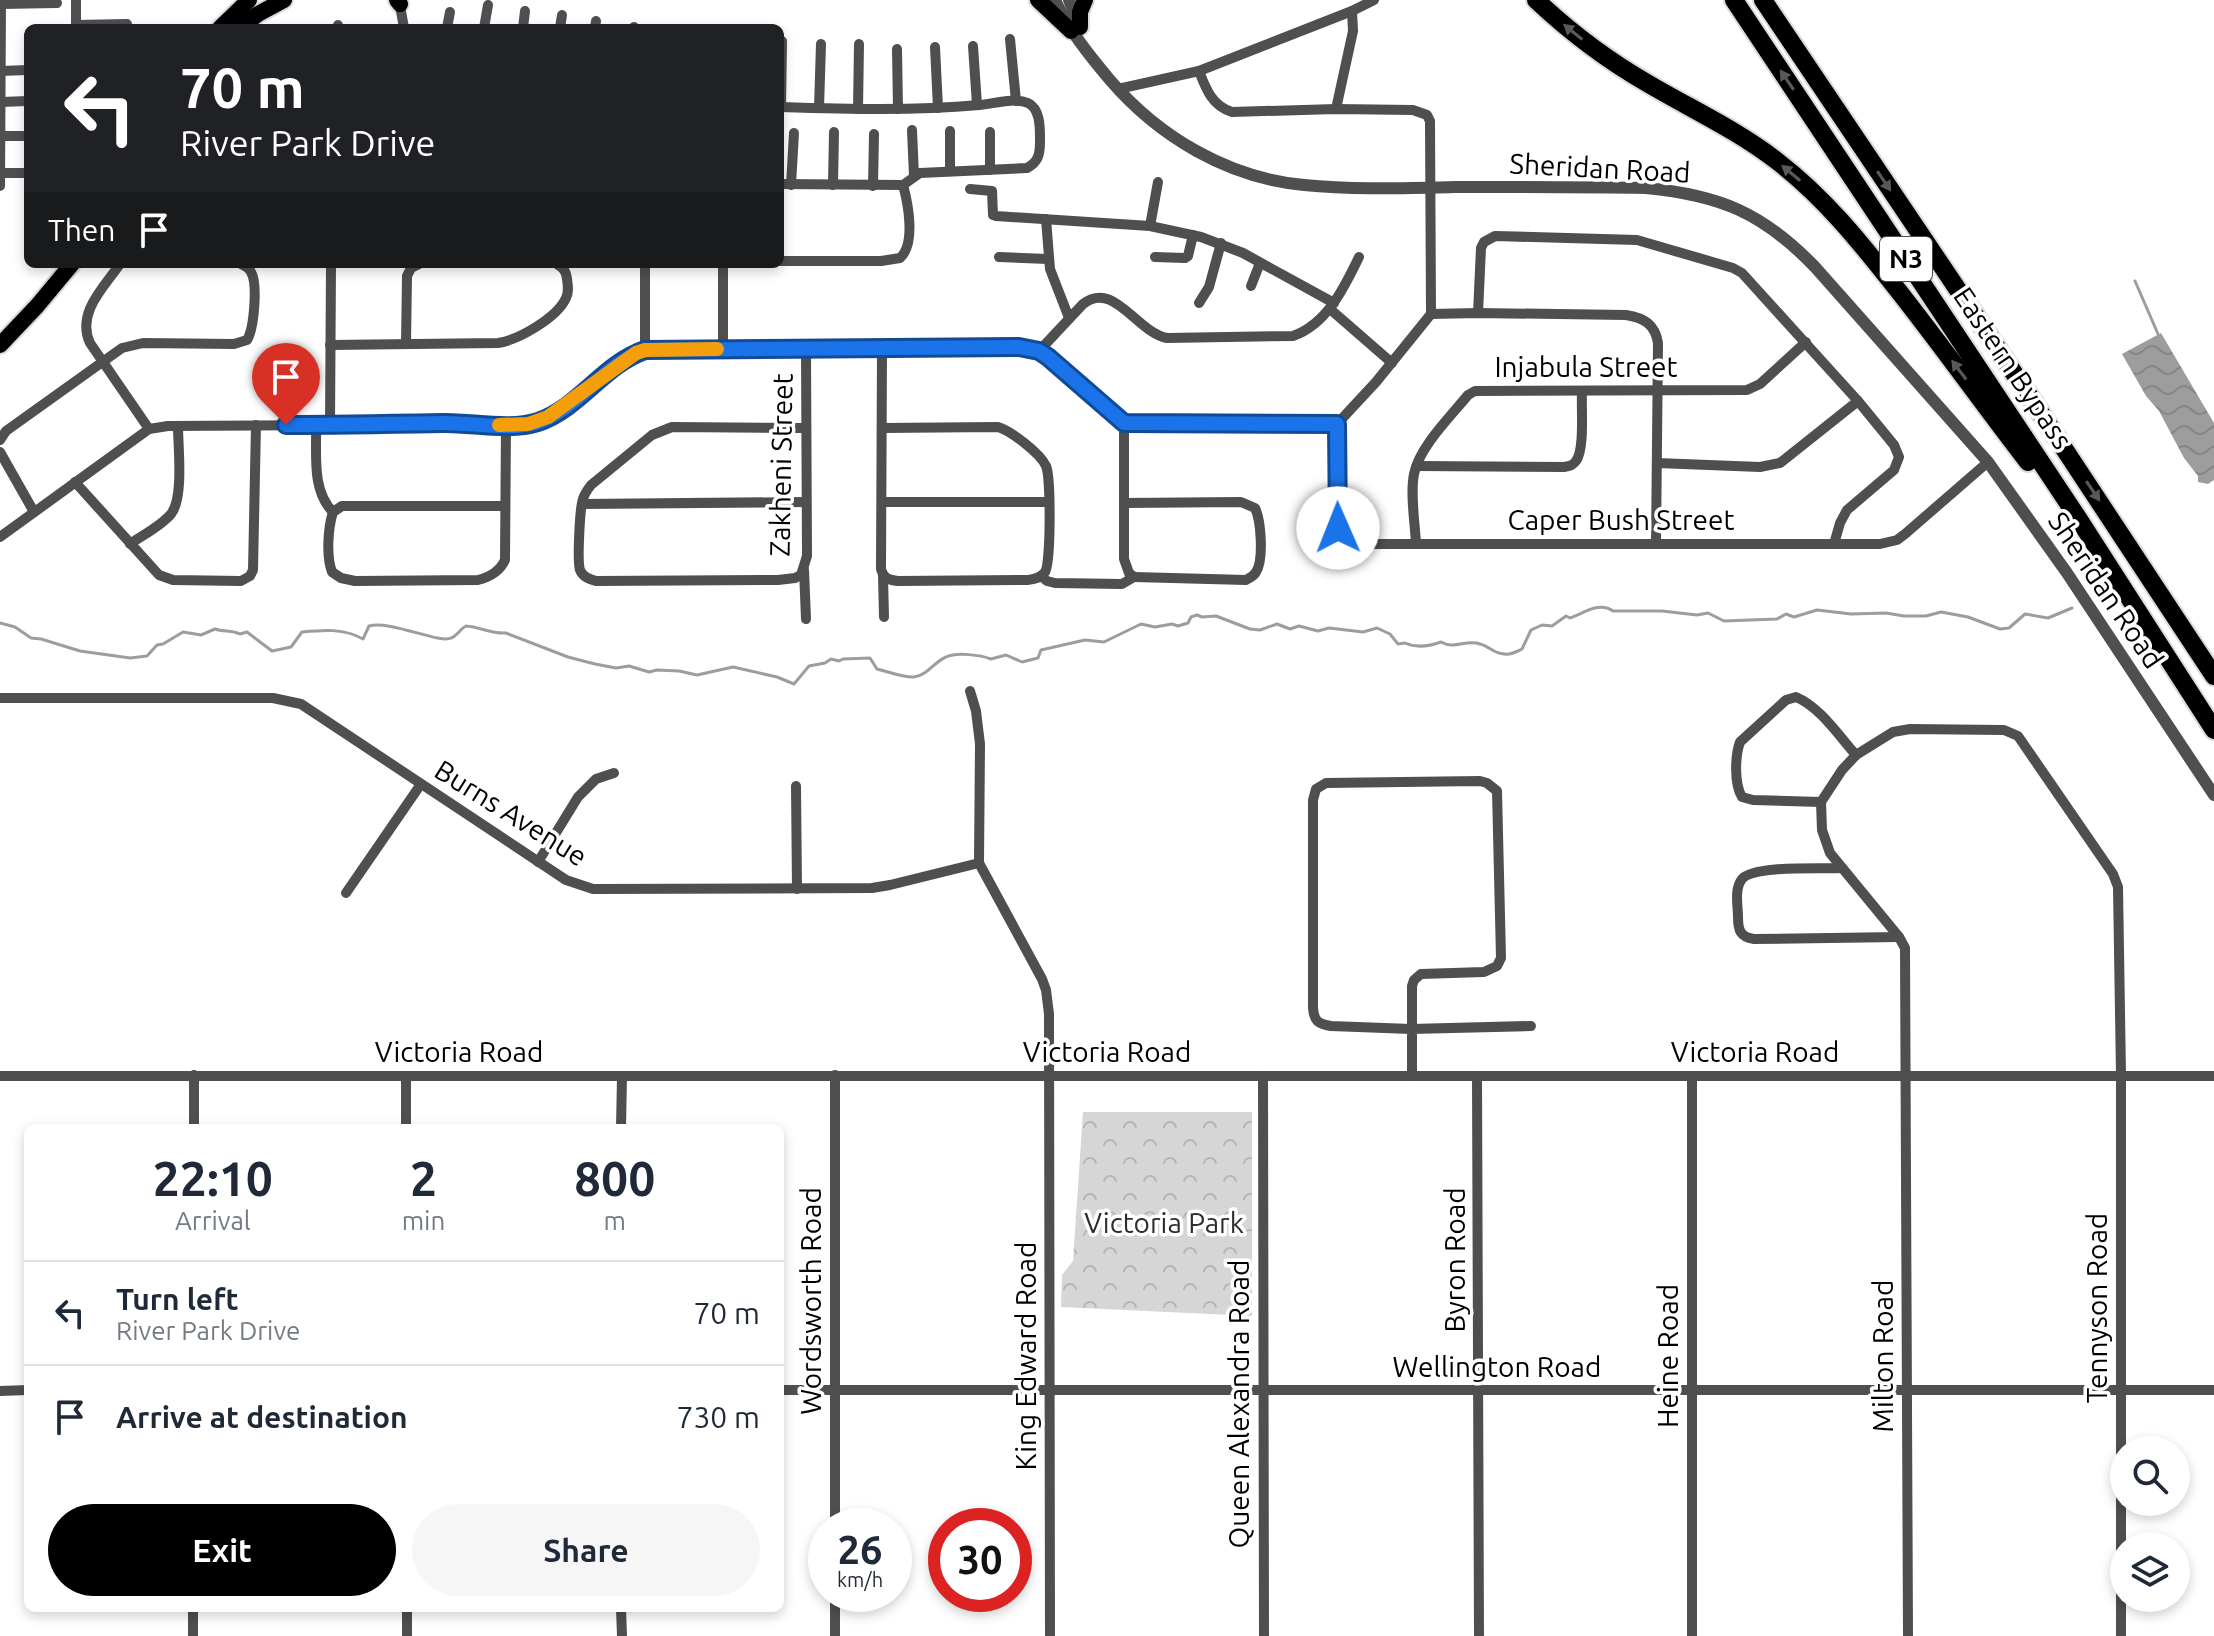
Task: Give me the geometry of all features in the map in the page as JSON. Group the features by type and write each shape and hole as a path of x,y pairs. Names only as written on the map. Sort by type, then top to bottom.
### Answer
{"highway":[{"path":"1536,0 1574,34 1618,65 1743,136 1814,193 1857,238 2032,468 2078,518"},
{"name":"Eastern Bypass","path":"1734,0 2078,518 2214,730"},
{"name":"Eastern Bypass","path":"1763,0 2214,676"}],"main road":[{"path":"224,24 249,0"},
{"path":"245,24 284,0"},
{"path":"1038,0 1076,29 1085,0"},
{"path":"0,331 59,268"},
{"path":"0,345 69,268"}],"street":[{"path":"76,0 76,24"},
{"name":"Sheridan Road","path":"1055,0 1076,29"},
{"name":"Sheridan Road","path":"1069,0 1083,45 1139,111 1171,136 1216,162 1245,173 1303,185 1646,188 1698,195 1736,207 1772,228 1795,246 1988,462 2067,573 2214,795"},
{"path":"1118,89 1199,71 1374,0"},
{"path":"399,1 403,24"},
{"path":"0,186 1,2 57,3"},
{"path":"485,24 488,5"},
{"path":"523,24 525,11"},
{"path":"1336,109 1353,31 1352,11"},
{"path":"448,24 450,12"},
{"path":"561,24 562,15"},
{"path":"1010,39 1016,101"},
{"path":"819,108 821,44"},
{"path":"858,109 859,44"},
{"path":"973,46 977,105"},
{"path":"935,47 938,108"},
{"path":"897,49 898,109"},
{"path":"0,71 24,70"},
{"path":"0,537 149,429 159,426 528,424 548,417 624,360 645,350 1019,347 1039,351 1124,423 1337,424 1431,314 1431,130 1427,115 1413,110 1232,112 1214,101 1199,71"},
{"path":"1,102 24,101"},
{"path":"784,107 938,108 1016,101 1029,103 1037,112 1040,144 1037,161 1027,168 920,173 903,185 786,184 794,133"},
{"path":"912,130 914,176"},
{"path":"950,131 950,170"},
{"path":"833,185 834,132"},
{"path":"990,132 990,170"},
{"path":"873,186 874,134"},
{"path":"1,136 24,136"},
{"path":"1,173 24,173"},
{"path":"1150,226 1158,182"},
{"path":"784,261 881,261 900,258 905,253 908,239 909,213 903,185"},
{"path":"970,189 992,191 993,215 1150,226 1221,243 1332,306 1392,363"},
{"path":"1046,219 1048,259 1069,318"},
{"path":"1155,257 1185,258 1193,235"},
{"path":"1478,313 1481,248 1489,238 1502,235 1648,242 1742,273 1858,401 1897,451 1898,464 1894,470 1847,510 1834,544"},
{"path":"1199,303 1209,287 1221,243"},
{"path":"999,257 1048,259"},
{"path":"1039,351 1083,304 1098,296 1116,303 1158,336 1175,339 1283,337 1302,333 1332,306 1359,257"},
{"path":"1251,286 1260,263"},
{"path":"117,268 90,306 86,317 87,339 149,429"},
{"path":"0,440 6,431 122,348 137,344 228,345 247,340 252,328 254,282 247,268"},
{"path":"330,425 331,268"},
{"path":"406,343 407,276 411,268"},
{"path":"330,345 498,343 515,340 551,315 565,301 568,290 566,273 561,268"},
{"path":"645,268 645,350"},
{"path":"723,268 723,349"},
{"path":"1431,314 1626,315 1645,320 1654,328 1658,343 1656,543"},
{"name":"Injabula Street","path":"1416,544 1414,482 1417,466 1437,433 1468,395 1475,391 1734,391 1754,387 1806,342"},
{"path":"882,349 881,569 885,577 884,617"},
{"name":"Zakheni Street","path":"806,350 807,556 800,574 806,619"},
{"path":"1417,466 1571,465 1580,452 1582,392"},
{"path":"1657,463 1772,466 1788,458 1858,401"},
{"path":"1124,423 1124,559 1129,573 1134,577"},
{"name":"Caper Bush Street","path":"1337,424 1337,520 1339,534 1354,544 1880,544 1897,540 1988,462"},
{"path":"75,482 163,577 237,582 253,573 256,425"},
{"path":"316,425 317,478 332,515 329,561 336,576 355,581 478,580 496,572 505,560 506,425"},
{"path":"130,544 169,516 176,506 178,426"},
{"path":"800,574 778,580 596,581 585,577 580,567 582,504 591,485 661,430 698,426 805,428"},
{"path":"882,428 987,426 1005,429 1041,458 1047,467 1049,502 1048,554 1043,574 1047,581 1122,584 1134,577 1246,580 1253,576 1259,565 1260,523 1255,508 1241,502 1125,503"},
{"path":"0,452 34,512"},
{"path":"582,504 806,502"},
{"path":"883,502 1049,502"},
{"path":"332,515 342,506 504,506"},
{"path":"885,577 898,581 1028,580 1043,574"},
{"path":"970,691 980,744 979,863 1046,990 1050,1077"},
{"path":"1821,802 1753,800 1742,797 1737,788 1737,751 1740,742 1786,700 1796,697 1817,711 1856,755 1837,776 1821,802 1822,830 1830,853 1899,937"},
{"name":"Burns Avenue","path":"0,698 286,700 310,708 566,880 593,889 881,887 979,863"},
{"name":"Tennyson Road","path":"1856,755 1900,730 2004,730 2018,736 2113,874 2118,887 2121,1636"},
{"path":"538,862 578,797 596,779 614,773"},
{"path":"1412,1076 1411,1029 1412,986 1416,976 1484,972 1497,966 1501,958 1498,799 1494,787 1480,781 1334,782 1321,785 1314,793 1313,800 1314,1016 1320,1024 1411,1029 1531,1026"},
{"path":"346,893 421,784"},
{"path":"796,786 797,889"},
{"path":"1842,868 1764,870 1747,874 1738,889 1740,933 1754,939 1899,937"},
{"name":"Milton Road","path":"1899,937 1905,953 1908,1636"},
{"path":"194,1075 194,1124"},
{"name":"Wordsworth Road","path":"835,1075 835,1508"},
{"name":"Victoria Road","path":"0,1076 2214,1076"},
{"path":"406,1076 406,1124"},
{"path":"621,1124 622,1076"},
{"name":"Queen Alexandra Road","path":"1263,1076 1264,1636"},
{"name":"Byron Road","path":"1477,1076 1479,1636"},
{"name":"Heine Road","path":"1692,1076 1692,1636"},
{"name":"King Edward Road","path":"1050,1077 1050,1636"},
{"path":"0,1391 24,1390"},
{"name":"Wellington Road","path":"784,1390 2214,1390"},
{"path":"193,1612 193,1636"},
{"path":"407,1612 407,1636"},
{"path":"621,1612 622,1636"},
{"path":"835,1612 835,1636"}],"green space":[{"name":"Victoria Park","path":"1083,1112 1252,1112 1252,1316 1061,1307 1062,1275 1073,1261"}],"water":[{"path":"2161,333 2214,423 2214,480 2208,484 2198,482 2198,476 2122,354"}],"waterway":[{"path":"2135,281 2158,334"},
{"path":"0,623 15,627 31,638 80,651 130,658 147,656 157,645 183,632 201,635 215,629 240,634 247,632 272,651 291,647 302,632 341,631 363,639 369,626 378,625 445,639 453,637 466,626 506,633 568,657 616,668 629,666 649,672 679,671 697,675 733,667 794,684 809,666 831,659 870,658 877,669 914,677 951,655 991,659 1006,655 1022,662 1038,658 1041,650 1085,640 1104,642 1141,624 1178,626 1188,623 1191,617 1197,615 1216,616 1260,630 1277,624 1290,629 1299,626 1318,631 1329,628 1363,632 1377,628 1390,634 1398,644 1475,643 1507,654 1522,649 1531,630 1542,625 1552,626 1566,616 1570,618 1603,607 1613,611 1708,613 1724,621 1777,619 1786,614 1794,617 1817,610 1904,616 1941,612 1968,617 2000,629 2009,628 2025,614 2048,618 2072,608"}],"slow traffic":[{"path":"499,425 528,424 548,417 636,353 645,350 717,349"}],"route":[{"path":"286,425 518,425 537,422 580,395 630,356 645,350 1019,347 1039,351 1048,357 1124,423 1337,424 1338,528"}]}
